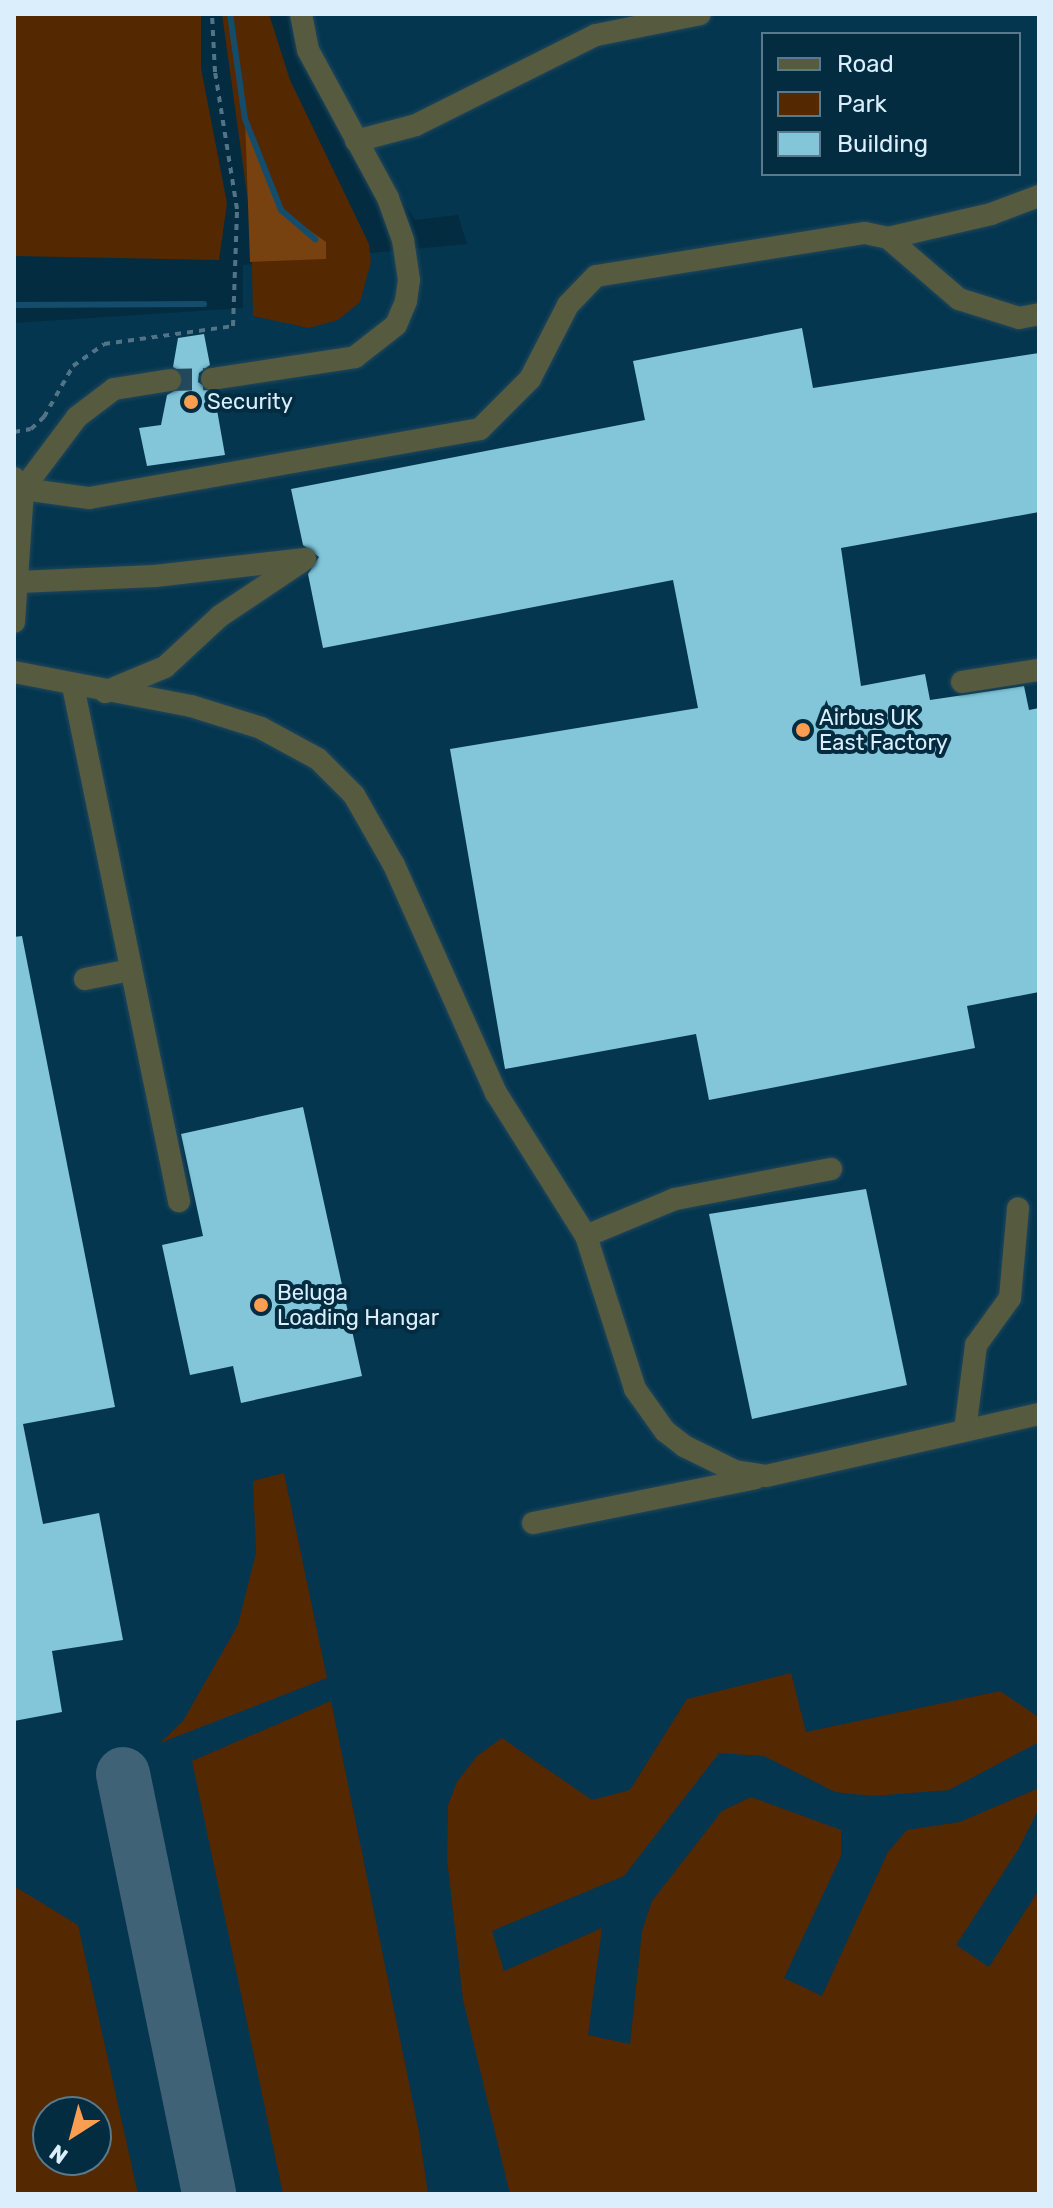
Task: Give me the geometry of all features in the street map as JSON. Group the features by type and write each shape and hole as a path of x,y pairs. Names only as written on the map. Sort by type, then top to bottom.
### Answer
{"street":[{"path":"212,379 355,357 396,325 409,280 403,240 388,198 308,50 301,14"},
{"path":"356,141 416,125 596,35 700,14"},
{"path":"19,484 89,498 480,429 530,379 568,305 596,276 865,233 888,238 991,214 1039,196"},
{"path":"888,238 959,299 1019,318 1039,314"},
{"path":"14,622 19,582 19,484 77,417 114,389 170,380"},
{"path":"19,582 155,576 305,559 220,616 165,667 103,693"},
{"path":"962,682 1039,670"},
{"path":"14,672 103,693 191,706 261,728 318,759 354,795 394,865 496,1093 586,1236 622,1359 635,1389 665,1431 715,1464 766,1476"},
{"path":"73,686 179,1201"},
{"path":"85,979 130,970"},
{"path":"586,1236 675,1199 831,1169"},
{"path":"965,1430 976,1345 1010,1298 1018,1208"},
{"path":"533,1523 766,1476 1039,1414"}],"path":[{"path":"14,432 31,429 44,417 73,366 104,344 233,326 237,209 215,72 212,14"}],"shaded area":[{"path":"309,14 1039,14 1039,2194 14,2194 14,323 243,308 243,265 467,244 458,215 415,220 359,136 326,71"},
{"path":"245,119 281,210 326,242 326,259 250,262"}],"green space":[{"path":"14,14 201,14 201,68 227,203 219,260 14,256"},
{"path":"222,14 269,14 290,80 369,244 371,262 360,302 338,320 309,328 253,316 251,223"},
{"path":"284,1473 327,1678 160,1743 183,1721 238,1625 256,1553 253,1481"},
{"path":"791,1673 806,1732 1000,1691 1037,1716 1039,1742 949,1790 873,1796 835,1792 764,1756 719,1753 624,1876 492,1931 504,1971 602,1928 588,2035 630,2044 642,1931 652,1901 722,1811 751,1797 841,1830 841,1856 784,1978 822,1996 888,1852 907,1830 960,1822 1039,1788 1039,1808 1018,1850 956,1945 989,1967 1039,1890 1039,2193 510,2194 463,2000 447,1859 448,1805 457,1782 477,1756 502,1738 592,1800 630,1790 687,1699"},
{"path":"331,1701 419,2132 428,2194 283,2194 192,1761"},
{"path":"14,1886 78,1925 138,2194 14,2194"}],"building":[{"name":"Airbus UK East Factory","path":"802,328 813,388 1039,353 1039,512 841,548 861,686 925,674 930,700 1024,686 1029,710 1039,708 1039,992 967,1006 975,1048 709,1100 696,1034 505,1069 450,749 698,708 673,580 323,648 308,574 319,557 303,545 291,489 645,420 633,361"},
{"name":"Security","path":"204,334 210,365 199,373 198,382 214,393 225,455 147,466 139,428 161,425 167,395 183,386 181,372 173,367 178,338"},
{"path":"22,936 115,1407 23,1424 43,1524 99,1513 123,1640 52,1651 62,1712 14,1721 14,937"},
{"name":"Beluga Loading Hangar","path":"303,1107 362,1376 241,1403 233,1366 190,1375 162,1245 203,1236 181,1134"},
{"path":"866,1189 907,1385 752,1419 709,1214"}],"waterway":[{"path":"230,14 245,119 281,210 315,239"},
{"path":"14,305 204,304"}],"taxiway":[{"path":"123,1774 209,2194"}],"tunnel":[{"path":"170,380 212,379"}],"place":[{"name":"Security","path":"191,402"},
{"name":"Airbus UK East Factory","path":"803,730"},
{"name":"Beluga Loading Hangar","path":"261,1305"}]}
